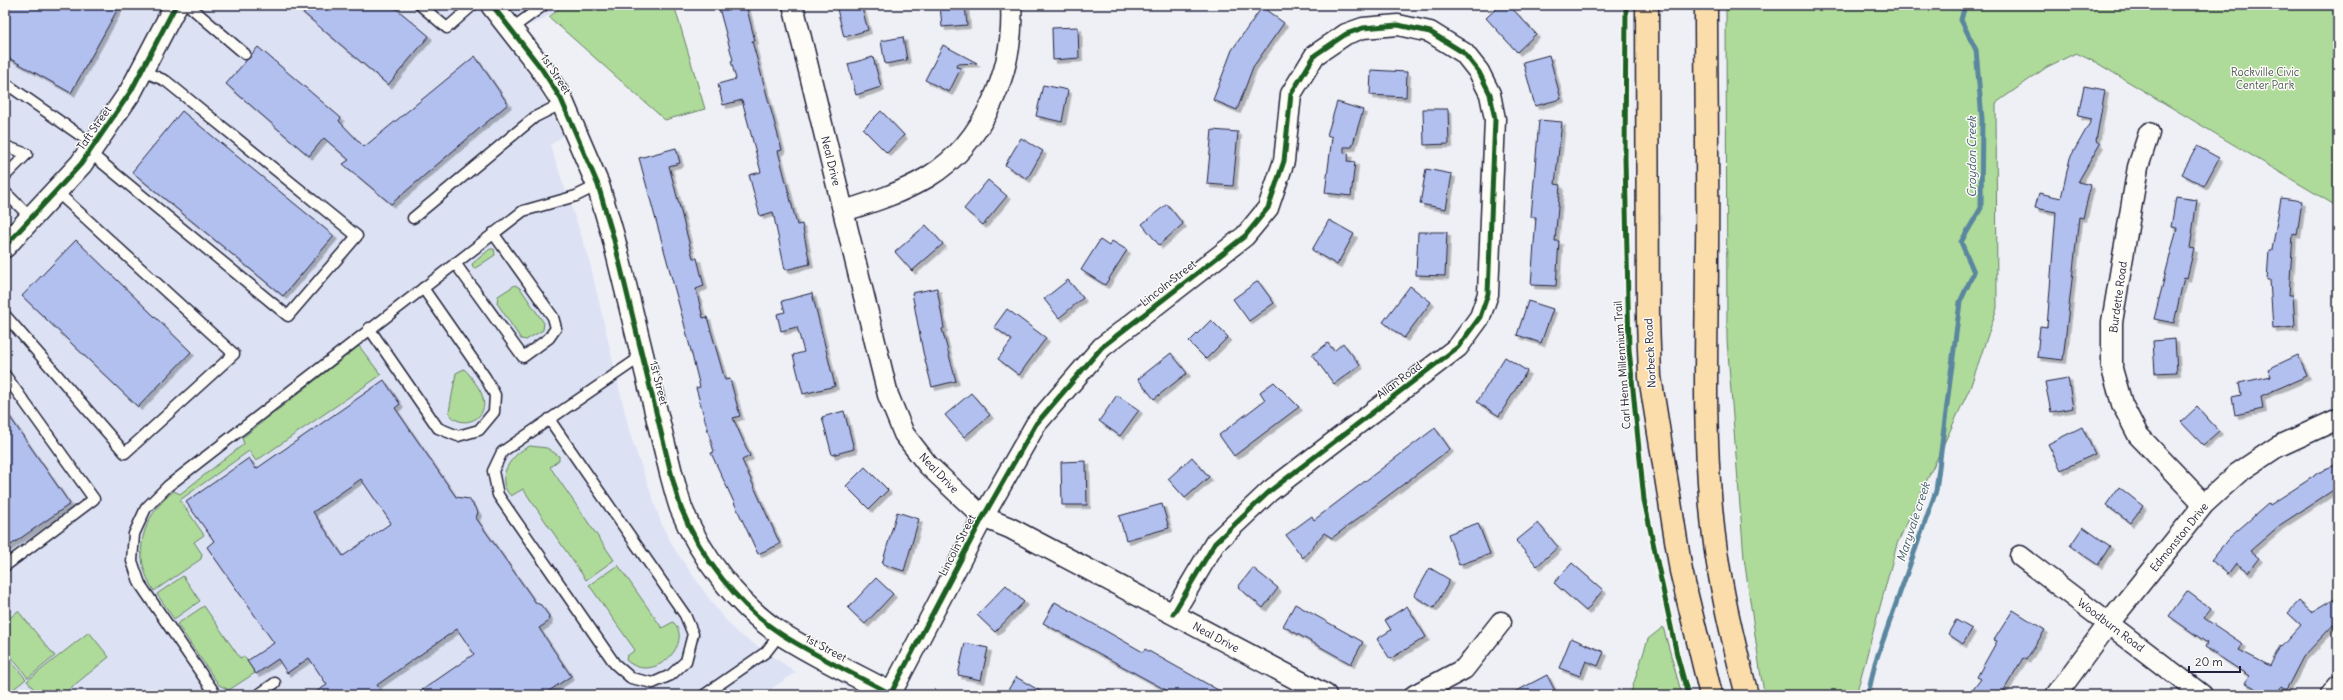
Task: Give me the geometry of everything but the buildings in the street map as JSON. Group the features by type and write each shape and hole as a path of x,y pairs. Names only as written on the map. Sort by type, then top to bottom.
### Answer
{"main road":[{"name":"Norbeck Road","path":"1647,5 1648,319 1650,378 1681,571 1711,695"},
{"path":"1706,5 1707,454 1711,508 1720,578 1747,695"}],"street":[{"name":"Taft Street","path":"5,246 56,191 92,148 131,91 176,5"},
{"name":"1st Street","path":"492,5 541,68 563,103 598,185 613,236 670,473 681,508 698,540 719,573 739,597 780,634 892,695"},
{"name":"Neal Drive","path":"793,5 888,395 904,434 928,465 983,516 1010,528 1326,695"},
{"path":"844,211 888,198 929,176 963,147 989,109 1006,67 1012,19 1011,5"},
{"name":"Lincoln Street","path":"892,695 983,516 1036,424 1102,347 1245,236 1268,208 1284,161 1291,94 1315,55 1346,34 1363,28 1398,26 1430,32 1464,54 1479,72 1490,94"},
{"name":"Allan Road","path":"1173,614 1215,543 1270,491 1458,347 1480,317 1488,294 1495,118 1490,94"},
{"name":"Burdette Road","path":"2149,133 2138,167 2112,322 2112,369 2122,404 2138,435 2204,504"},
{"name":"Edmonston Drive","path":"2056,695 2109,623 2204,504 2238,473 2277,447 2338,419"},
{"name":"Woodburn Road","path":"2020,556 2202,695"},
{"path":"1416,695 1464,669 1502,622"},
{"path":"2331,695 2338,686"}],"lane":[{"path":"188,5 245,54"},
{"path":"420,5 447,28 473,5"},
{"path":"511,29 544,5"},
{"path":"5,83 92,148 288,316 358,236 166,81 143,70"},
{"path":"413,218 535,117 563,103"},
{"path":"5,146 27,154 5,176"},
{"path":"216,695 140,584 132,561 134,534 146,508 168,486 369,328 523,211 576,196 598,185"},
{"path":"5,315 124,453 234,354 56,191"},
{"path":"5,192 31,218"},
{"path":"455,263 523,357 549,338 556,328 553,318 493,233"},
{"path":"369,328 438,428 458,436 479,430 494,412 495,395 485,377 423,288"},
{"path":"549,419 685,615 693,634 686,661 671,675 653,683 631,678 615,664 498,495 493,471 502,452 549,419 642,356"},
{"path":"5,375 94,499 5,566"},
{"path":"704,695 766,652 780,634"},
{"path":"258,695 275,683"}],"shaded area":[{"path":"5,5 563,5 542,20 501,35 540,90 563,136 550,145 588,255 630,434 662,525 675,550 718,611 736,632 796,672 763,695 5,695"}],"green space":[{"path":"564,5 674,5 705,109 665,120 549,17"},
{"name":"Rockville Civic Center Park","path":"1726,5 2338,5 2338,207 2097,63 2076,53 2047,67 1996,103 1997,308 1970,388 1897,544 1856,695 1765,695 1761,677 1744,558 1727,340"},
{"path":"490,249 494,249 495,255 474,269 472,264"},
{"path":"515,285 520,288 544,323 543,330 526,340 521,339 497,303 498,296"},
{"path":"359,346 381,375 256,461 249,451 180,500 204,535 194,542 202,554 201,559 154,591 147,577 143,564 143,537 147,525 163,501 174,491 180,494 244,444 242,438"},
{"path":"464,369 476,384 482,396 484,406 481,414 468,422 454,418 449,412 456,373"},
{"path":"530,446 547,448 559,456 559,460 550,467 614,560 586,580 523,489 511,496 506,489 504,475 507,467 517,454"},
{"path":"618,565 662,628 673,622 678,630 679,640 675,650 659,665 648,668 637,667 626,660 627,656 635,650 589,585"},
{"path":"183,576 200,601 174,619 157,594"},
{"path":"204,606 240,658 244,656 255,673 229,690 219,685 177,624"},
{"path":"18,611 55,656 28,678 5,649 5,622"},
{"path":"1663,627 1682,695 1630,695 1648,639"},
{"path":"89,632 109,657 62,695 39,695 27,681"},
{"path":"5,654 26,679 6,695 5,695"}],"waterway":[{"name":"Maryvale creek","path":"1868,695 1875,663 1936,491 1960,302 1974,272 1961,242 1981,208 1982,119 1976,50 1961,20 1965,5"}],"cycle path":[{"path":"5,246 81,164 131,91 176,5"},
{"path":"492,5 541,68 561,99 598,185 613,236 671,473 681,508 699,544 710,562 735,594 765,623 808,650 893,695"},
{"name":"Carl Henn Millennium Trail","path":"1626,5 1625,158 1629,349 1644,500 1677,655 1688,695"},
{"path":"890,695 983,517 1036,424 1102,347 1245,236 1268,208 1284,161 1291,94 1315,55 1346,34 1363,28 1398,25 1430,32 1464,53 1479,72 1490,94 1495,119 1488,294 1480,317 1458,347 1270,491 1215,543 1173,614"}],"water label":[{"name":"Croydon Creek","path":"1971,157"}]}
